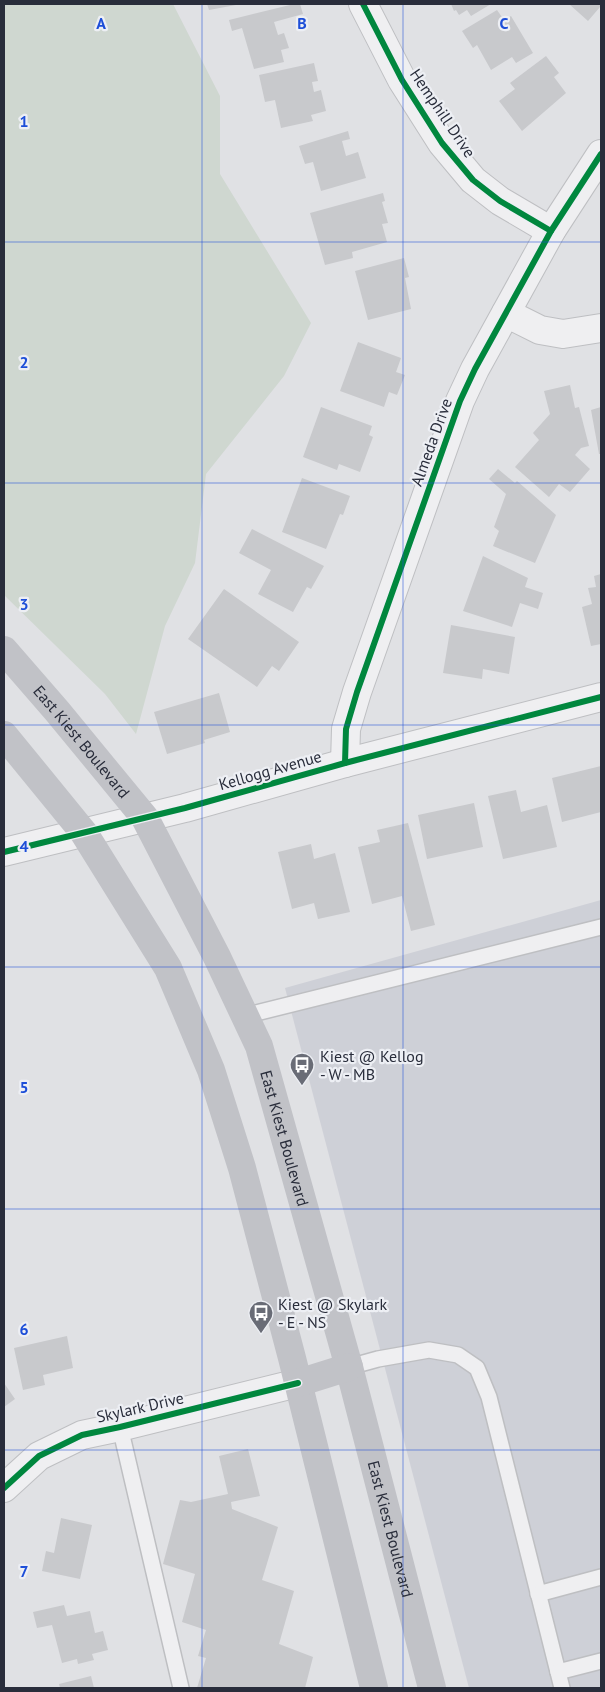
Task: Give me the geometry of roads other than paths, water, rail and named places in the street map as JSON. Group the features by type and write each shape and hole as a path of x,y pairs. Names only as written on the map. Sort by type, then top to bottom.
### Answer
{"main road":[{"name":"East Kiest Boulevard","path":"4,650 145,818 217,957 258,1046 349,1367 432,1688"},
{"path":"4,734 84,833 168,968 211,1070 242,1168 374,1688"},
{"name":"Skylark Drive","path":"298,1383 349,1367"}],"street":[{"name":"Hemphill Drive","path":"363,4 402,80 442,143 473,180 500,201 551,231"},
{"name":"Almeda Drive","path":"345,763 346,729 357,692 457,410 475,369 551,231 601,154"},
{"path":"506,313 540,330 563,334 601,328"},
{"name":"Kellogg Avenue","path":"4,852 185,808 345,763 601,697"},
{"name":"Skylark Drive","path":"4,1488 39,1456 82,1435 298,1383"}],"lane":[{"path":"244,1016 601,927"},
{"path":"349,1367 378,1359 429,1350 458,1355 477,1368 489,1397 562,1688"},
{"path":"120,1427 181,1688"},
{"path":"538,1594 601,1577"},
{"path":"558,1672 601,1661"}],"place":[{"name":"Kiest @ Kellog - W - MB","path":"302,1086"},
{"name":"Kiest @ Skylark - E - NS","path":"261,1334"}]}
